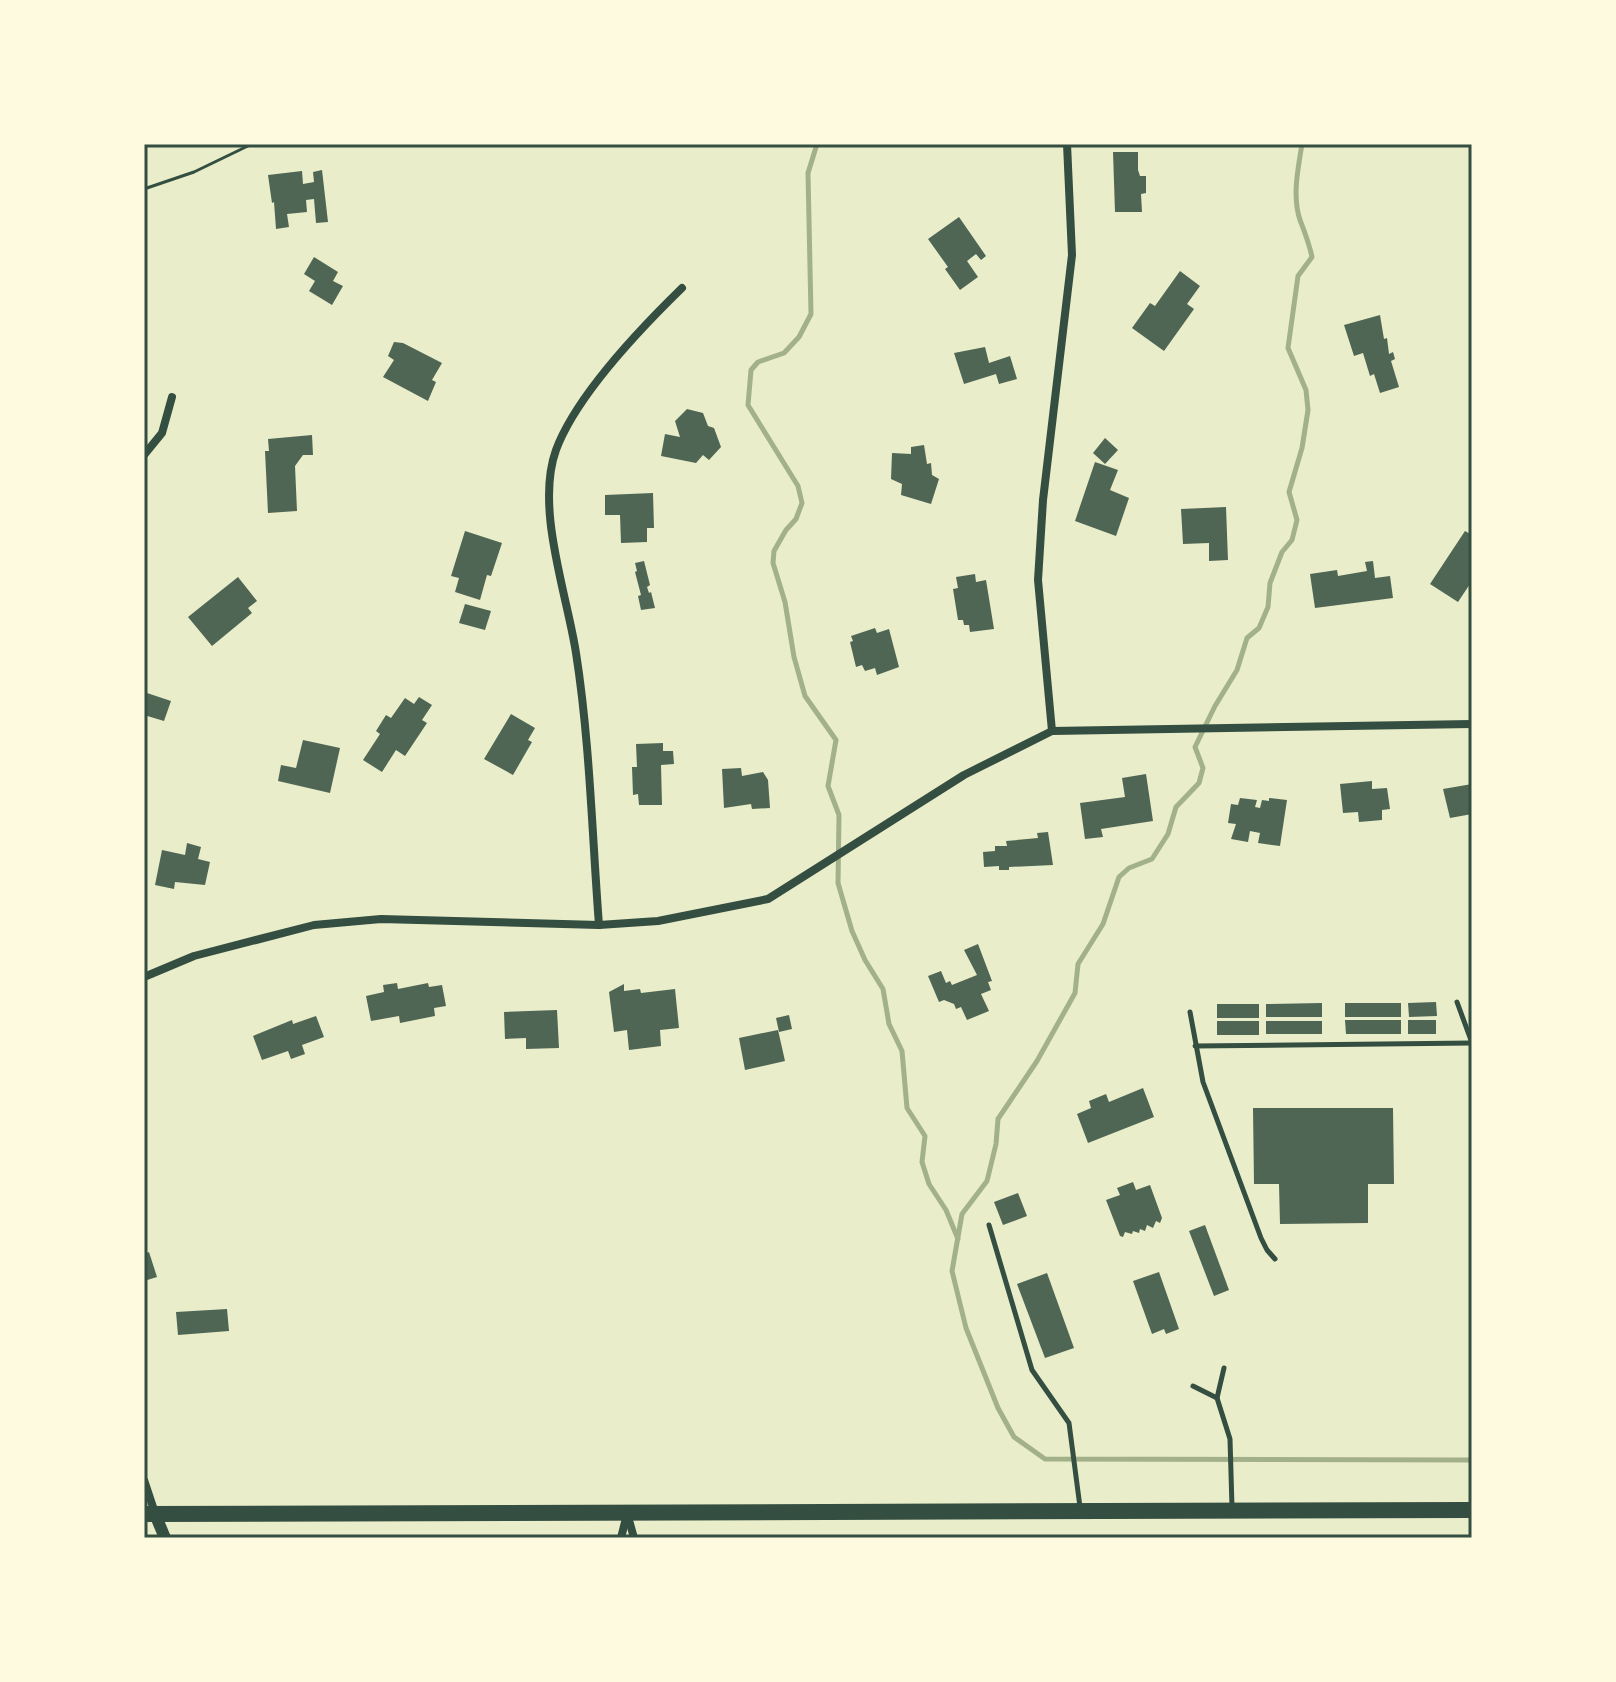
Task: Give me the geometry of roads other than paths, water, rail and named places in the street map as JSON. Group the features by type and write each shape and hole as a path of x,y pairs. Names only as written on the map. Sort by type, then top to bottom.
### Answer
{"highway":[{"path":"150,1514 1472,1510"}],"street":[{"path":"1052,731 1038,580 1043,500 1072,255 1067,144"},
{"path":"599,925 582,703 576,652 558,565 550,502 551,476 556,452 581,403 647,323 682,288"},
{"path":"144,455 162,433 172,397"},
{"path":"144,977 194,956 314,925 381,919 599,925 658,921 768,899 964,775 1052,731 1472,724"},
{"path":"144,1480 150,1514 165,1538"},
{"path":"621,1538 627,1513"},
{"path":"627,1513 634,1538"}],"lane":[{"path":"1195,1046 1472,1043 1457,1002"},
{"path":"1190,1012 1203,1082 1247,1203 1267,1250 1275,1259"},
{"path":"989,1225 1032,1370 1069,1423 1081,1512"},
{"path":"1224,1368 1217,1398 1230,1439 1233,1512"},
{"path":"1193,1386 1217,1398"}],"waterway":[{"path":"817,144 808,173 811,314 799,337 784,353 758,362 751,370 748,405 798,486 802,503 796,519 774,551 773,563 785,602 794,657 805,696 836,740 828,786 839,815 838,883 852,931 883,989 889,1024 902,1051 907,1108 925,1136 922,1162 929,1184 946,1210 958,1239"},
{"path":"1302,144 1296,202 1312,257 1298,276 1288,348 1306,390 1308,410 1302,448 1289,492 1297,520 1292,540 1282,552 1270,583 1268,607 1259,628 1247,638 1237,670 1195,747 1203,768 1199,783 1176,807 1168,834 1152,859 1129,868 1119,877 1103,924 1078,964 1075,993 1037,1061 998,1119 987,1181 962,1214 952,1271 966,1328 998,1408 1014,1437 1045,1459 1472,1460"}]}
